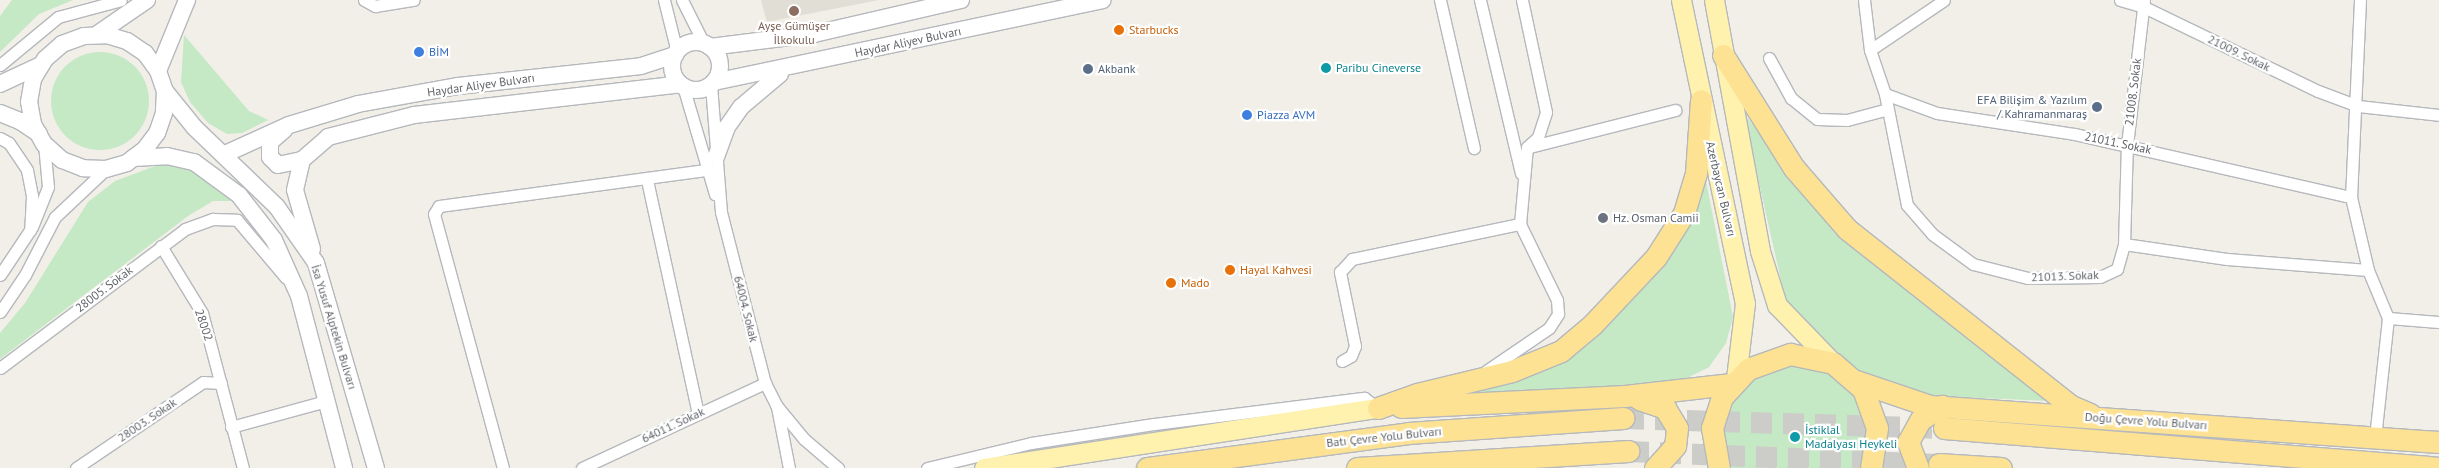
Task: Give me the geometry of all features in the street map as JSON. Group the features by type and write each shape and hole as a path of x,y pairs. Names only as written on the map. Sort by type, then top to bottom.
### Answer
{"highway":[{"path":"1723,54 1794,168 1847,229 2071,406 2102,419"},
{"path":"1378,408 1466,381 1512,370 1561,351 1618,299 1656,257 1676,229 1689,200 1696,173 1701,100"},
{"path":"1718,468 1712,428 1722,397 1734,381 1775,356 1804,354 1833,363 1856,381 1875,417 1877,448 1871,468"},
{"name":"Batı Çevre Yolu Bulvarı","path":"1378,408 1625,396 1734,381"},
{"name":"Doğu Çevre Yolu Bulvarı","path":"1856,381 1894,396 1942,406 2439,442"},
{"path":"1625,396 1665,408 1677,428 1675,446 1654,468"},
{"path":"1918,468 1908,442 1913,429 1921,419 1942,406"},
{"name":"Batı Çevre Yolu Bulvarı","path":"1147,468 1408,433 1622,418"},
{"name":"Doğu Çevre Yolu Bulvarı","path":"1944,428 2439,468"},
{"path":"1357,468 1628,450"},
{"path":"1939,464 2001,468"}],"main road":[{"path":"42,139 29,102 33,79 42,65 62,44 96,35 146,0"},
{"path":"158,71 187,0"},
{"path":"707,46 720,64 712,83 697,90 681,85 673,73 676,53 690,44 707,46 814,34 961,0"},
{"name":"Haydar Aliyev Bulvarı","path":"712,83 1102,0"},
{"name":"Azerbaycan Bulvarı","path":"1681,0 1745,303 1734,381"},
{"path":"1714,0 1760,251 1777,305 1833,363"},
{"path":"0,113 20,120 69,162 83,168 106,169 133,158 158,133 164,113 164,91 158,71 145,54 127,41 96,35"},
{"name":"Haydar Aliyev Bulvarı","path":"225,154 289,125 376,101 458,86 642,66 676,53"},
{"path":"0,84 42,65"},
{"path":"711,164 727,127 741,107 760,87 788,68"},
{"name":"Haydar Aliyev Bulvarı","path":"289,125 270,142 270,158 278,165 302,160 328,137 414,115 681,85"},
{"name":"İsa Yusuf Alptekin Bulvarı","path":"164,91 194,127 225,154 277,206 316,263 376,468"},
{"name":"İsa Yusuf Alptekin Bulvarı","path":"133,158 167,156 194,162 239,195 274,240 298,296 344,468"},
{"path":"302,160 295,190 316,263"},
{"path":"984,468 1378,408"}],"street":[{"path":"0,65 58,17 120,0"},
{"path":"364,0 375,6 414,0"},
{"path":"664,0 676,53"},
{"path":"682,0 707,46"},
{"path":"1440,0 1474,148"},
{"path":"1480,0 1523,179"},
{"path":"1466,381 1535,339 1549,328 1558,314 1558,300 1520,224 1527,147 1538,137 1546,112 1522,0"},
{"name":"21013. Sokak","path":"1864,0 1870,50 1885,94 1908,205 1932,234 1973,264 2028,278 2100,277 2117,270 2124,244"},
{"path":"1870,50 1944,0"},
{"name":"21009. Sokak","path":"2120,0 2144,3 2318,91 2358,106 2439,115"},
{"path":"2360,0 2358,106 2351,197 2368,270 2388,318 2375,437"},
{"name":"21008. Sokak","path":"2124,244 2127,145 2144,3"},
{"path":"1769,58 1791,98 1817,119 1847,120 1888,109"},
{"name":"64004. Sokak","path":"712,83 711,164 721,212"},
{"name":"64004. Sokak","path":"681,85 711,164 721,212 765,383 776,405"},
{"name":"21011. Sokak","path":"1885,94 1937,113 2127,145 2351,197"},
{"path":"1527,147 1675,110"},
{"path":"0,138 9,143 27,170 32,196 30,230"},
{"path":"0,275 30,230 48,187 42,139"},
{"path":"503,468 434,214 439,206 648,180 711,164"},
{"path":"0,312 25,275 55,218 106,169"},
{"path":"648,180 698,413"},
{"name":"28005. Sokak","path":"0,368 185,229 213,219 237,220 261,244 298,296"},
{"path":"1342,361 1351,356 1354,346 1340,272 1352,259 1520,224"},
{"path":"2124,244 2226,259 2368,270"},
{"name":"28002","path":"161,246 202,313 243,468"},
{"path":"2388,318 2439,322"},
{"name":"28003. Sokak","path":"76,468 203,382 220,383"},
{"name":"64011. Sokak","path":"582,468 765,383"},
{"path":"927,468 1031,443 1230,414 1364,398 1378,408"},
{"path":"231,427 326,401"},
{"path":"776,405 789,468"},
{"path":"776,405 804,439 838,468"}],"shaded area":[{"name":"Ayşe Gümüşer İlkokulu","path":"761,0 879,0 767,22"}],"green space":[{"path":"12,0 73,0 39,14 0,52 0,16"},
{"path":"184,35 249,111 268,120 242,133 227,134 208,123 190,102 181,82"},
{"path":"100,52 119,55 135,66 146,82 149,101 146,120 135,136 119,147 100,150 81,147 65,136 54,120 51,101 54,82 65,66 81,55"},
{"path":"1743,112 1806,197 1855,250 2049,401 1930,396 1865,375 1822,340 1785,298"},
{"path":"179,165 201,171 231,201 213,201 188,216 0,359 0,333 25,303 88,202 115,181 155,166"},
{"path":"1704,171 1733,317 1726,343 1709,367 1681,381 1646,385 1444,395 1557,363 1588,345 1666,260 1688,222"},
{"path":"1804,365 1827,373 1846,387 1860,406 1867,429 1866,453 1860,468 1727,468 1720,435 1725,411 1738,390 1757,375 1780,366"}],"tunnel":[{"path":"1623,418 1944,428"},
{"path":"1628,451 1939,464"}],"place":[{"name":"Ayşe Gümüşer İlkokulu","path":"794,11"},
{"name":"Starbucks","path":"1119,30"},
{"name":"BİM","path":"419,52"},
{"name":"Paribu Cineverse","path":"1326,68"},
{"name":"Akbank","path":"1088,69"},
{"name":"EFA Bilişim & Yazılım / Kahramanmaraş","path":"2097,107"},
{"name":"Piazza AVM","path":"1247,115"},
{"name":"Hz. Osman Camii","path":"1603,218"},
{"name":"Hayal Kahvesi","path":"1230,270"},
{"name":"Mado","path":"1171,283"},
{"name":"İstiklal Madalyası Heykeli","path":"1795,437"}]}
